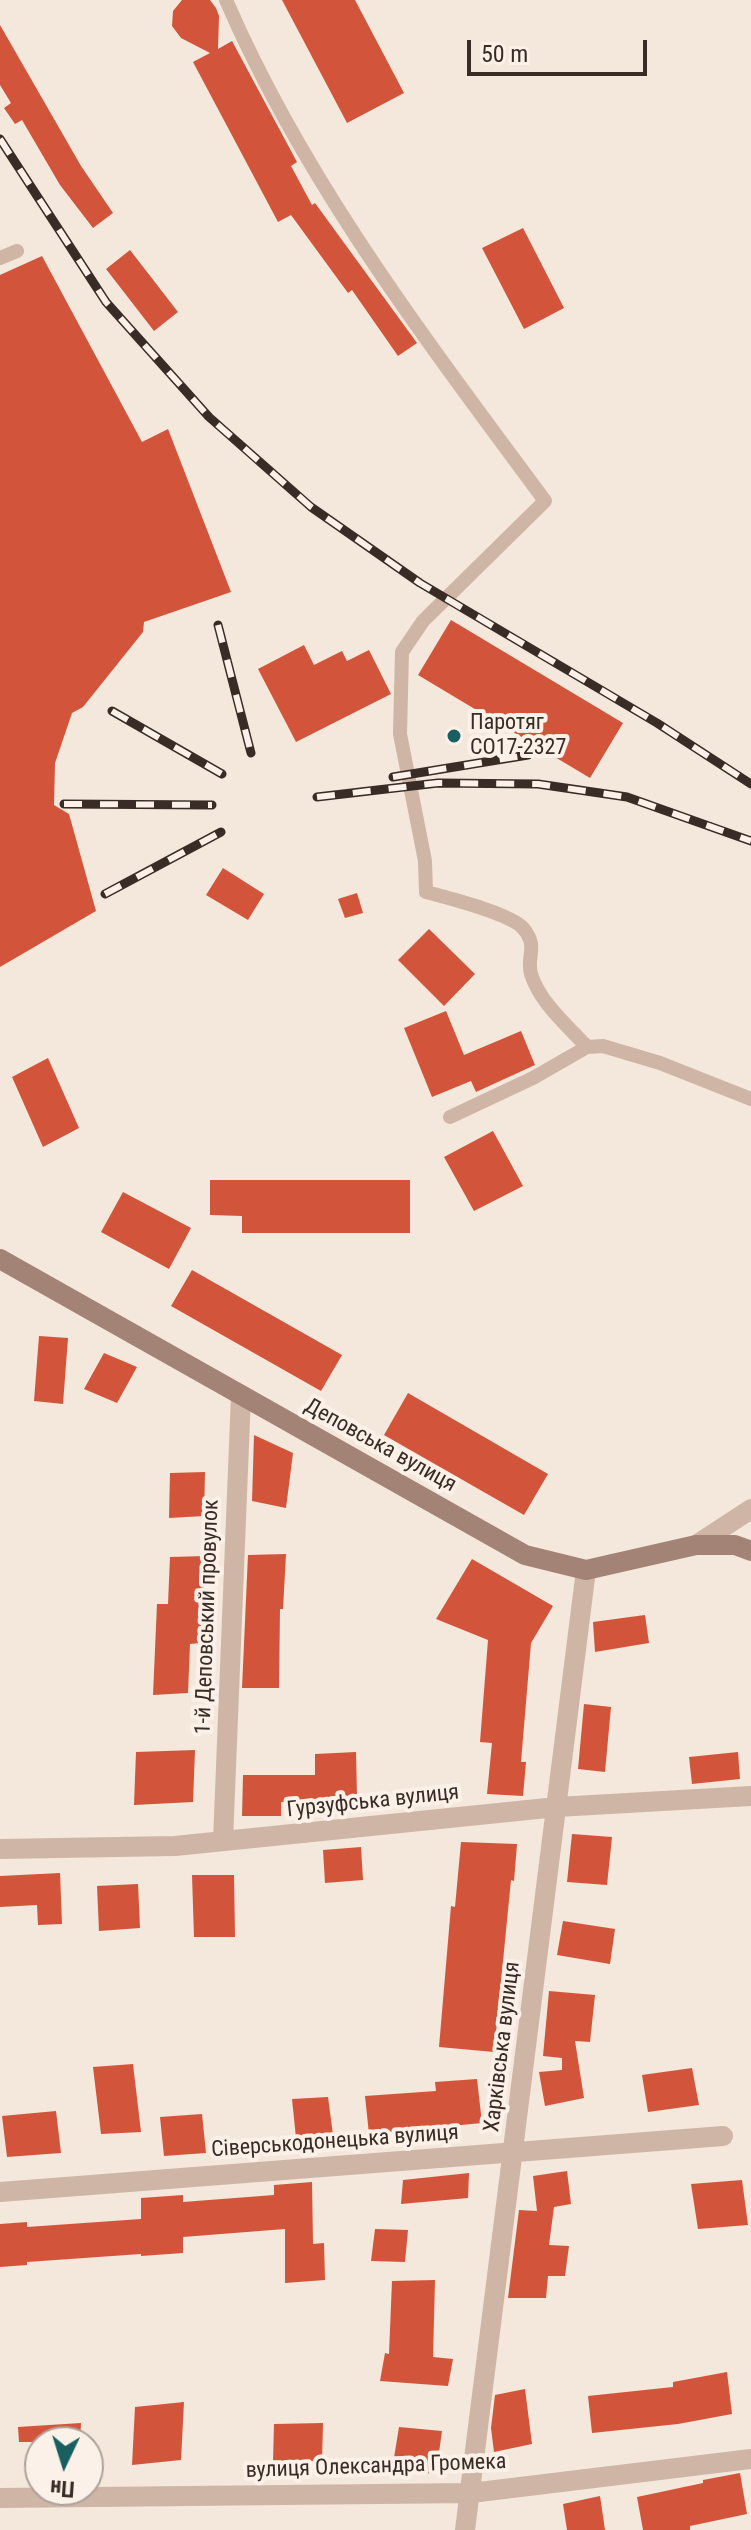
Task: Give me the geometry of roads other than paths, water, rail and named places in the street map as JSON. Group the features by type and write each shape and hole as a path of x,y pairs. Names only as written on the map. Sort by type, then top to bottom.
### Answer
{"main road":[{"name":"Деповська вулиця","path":"0,1259 525,1555 586,1570 696,1545"},
{"path":"696,1545 735,1545 751,1551"}],"street":[{"name":"1-й Деповський провулок","path":"223,1841 241,1395"},
{"name":"Деповська вулиця","path":"696,1545 751,1509"},
{"name":"Харківська вулиця","path":"465,2530 586,1570"},
{"name":"Гурзуфська вулиця","path":"0,1849 175,1846 557,1807 751,1796"},
{"name":"Сіверськодонецька вулиця","path":"0,2192 723,2136"},
{"name":"вулиця Олександра Громека","path":"0,2498 471,2493 751,2459"}],"lane":[{"path":"226,0 253,64 311,167 360,244 427,342 545,501 423,621 402,652 400,734 425,861 426,892 479,907 521,926 533,944 530,972 543,998 587,1047"},
{"path":"0,258 17,251"},
{"path":"450,1117 533,1078 587,1047 603,1046 622,1050 751,1099"}],"railway":[{"path":"0,139 106,302 209,417 311,507 420,583 657,723 751,784"},
{"path":"218,625 251,753"},
{"path":"112,711 222,774"},
{"path":"393,777 528,755"},
{"path":"317,797 438,783 538,784 627,797 751,841"},
{"path":"64,804 212,805"},
{"path":"105,894 221,832"}],"place":[{"name":"Паротяг СО17-2327","path":"454,736"}]}
